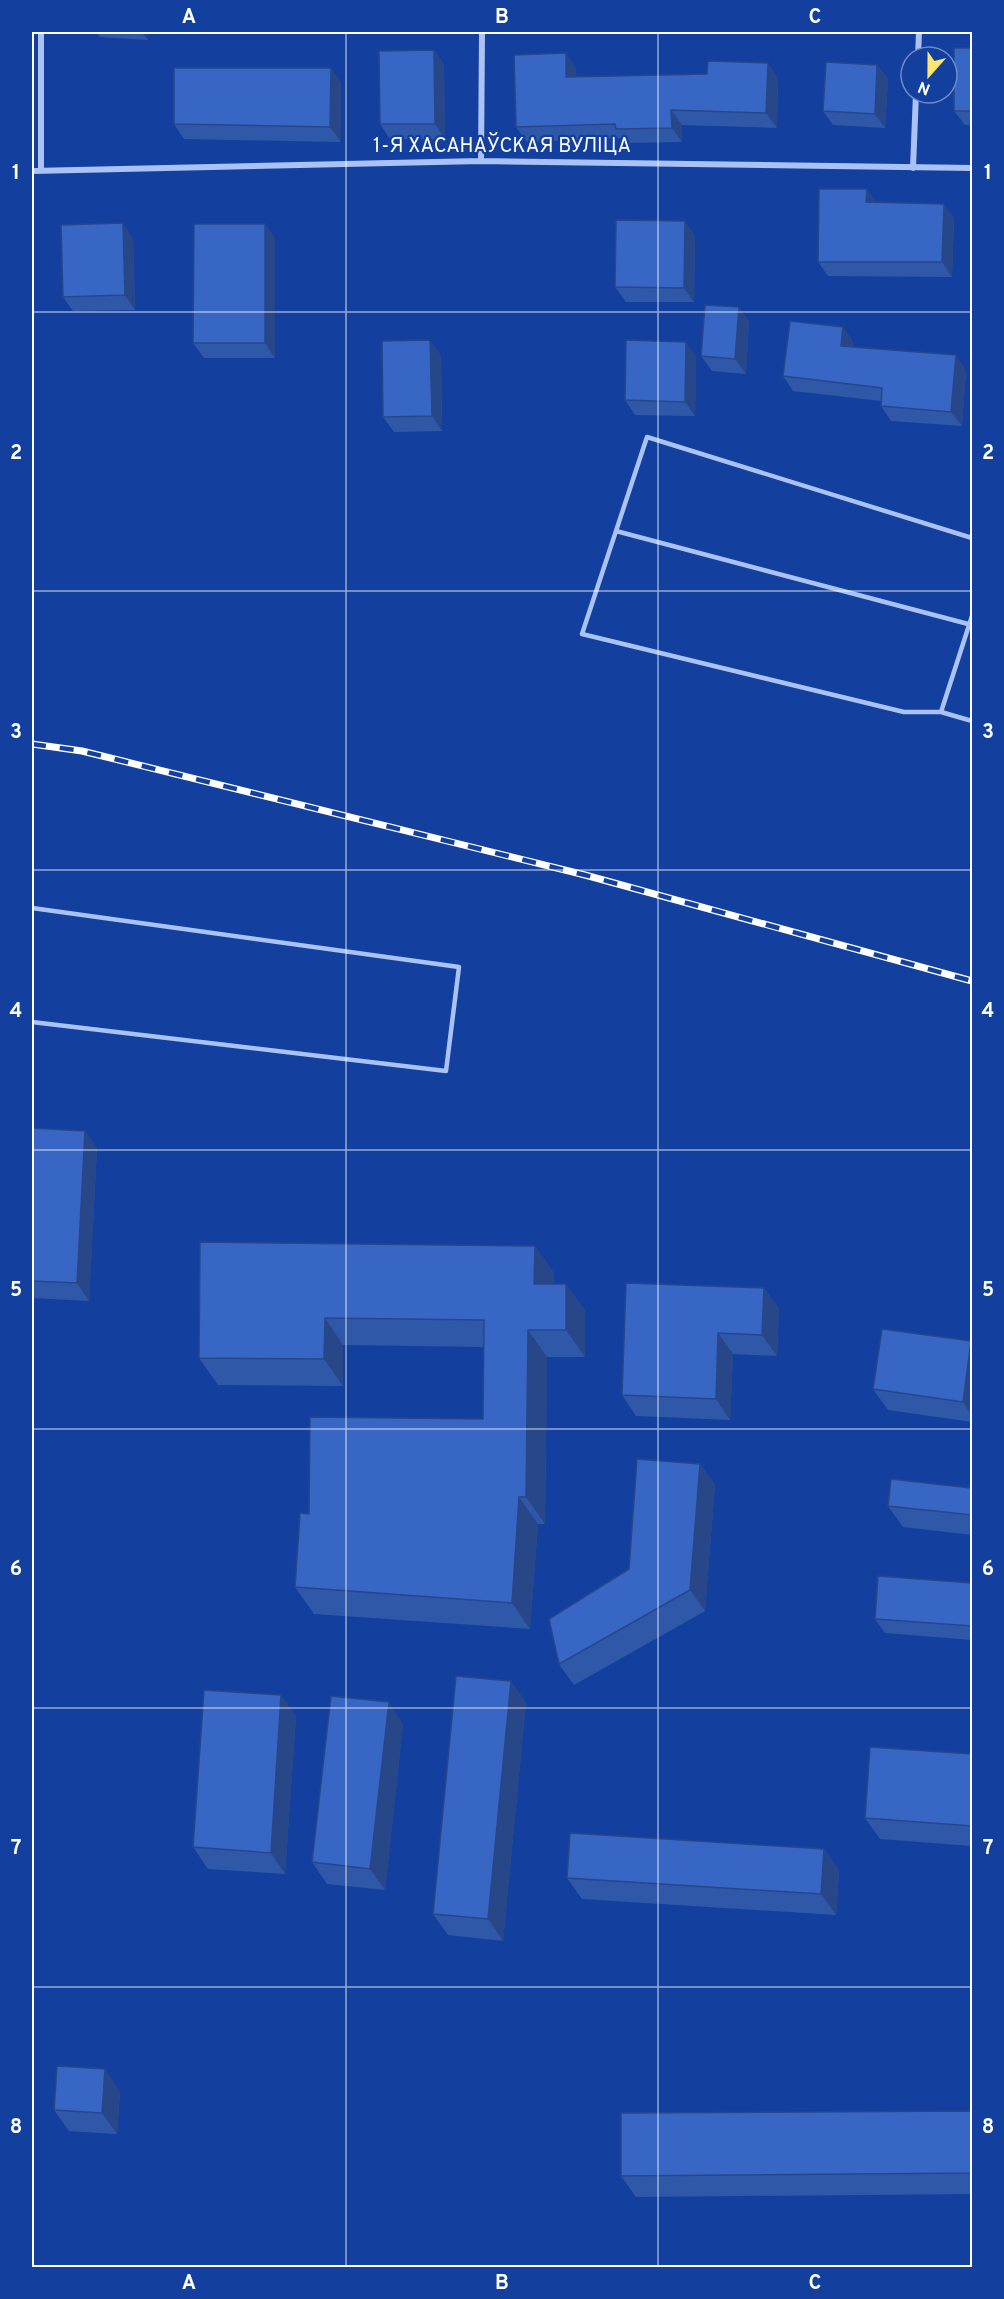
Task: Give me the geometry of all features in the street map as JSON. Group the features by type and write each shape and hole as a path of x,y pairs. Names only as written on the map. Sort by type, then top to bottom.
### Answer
{"street":[{"path":"41,32 41,171"},
{"path":"482,32 482,161"},
{"path":"913,168 916,105"},
{"name":"1-Я ХАСАНАЎСКАЯ ВУЛІЦА","path":"32,171 482,161 972,168"}],"lane":[{"path":"972,538 647,437 582,634 904,712 941,712 972,720"},
{"path":"616,531 971,624"},
{"path":"941,712 972,616"},
{"path":"32,908 459,967 446,1071 32,1022"}],"building":[{"path":"959,48 972,48 972,111 954,111 954,105 959,105"},
{"path":"434,50 435,124 380,124 379,51"},
{"path":"566,53 566,77 707,74 708,61 768,63 766,113 671,110 672,128 616,129 615,124 516,127 514,55"},
{"path":"826,62 877,65 875,114 823,111"},
{"path":"174,68 331,68 330,127 174,124"},
{"path":"819,189 867,189 866,202 944,204 942,262 818,262"},
{"path":"616,220 685,221 684,288 615,287"},
{"path":"123,223 125,295 63,297 61,225"},
{"path":"194,224 265,224 265,343 193,343"},
{"path":"705,305 739,307 735,359 701,356"},
{"path":"790,321 843,327 841,346 956,355 951,412 881,406 882,388 783,376"},
{"path":"430,340 432,416 383,417 382,341"},
{"path":"626,340 686,342 685,402 625,400"},
{"path":"32,1128 85,1131 77,1283 32,1281"},
{"path":"200,1242 535,1246 534,1284 566,1284 566,1330 528,1330 526,1497 519,1497 512,1603 295,1587 300,1513 309,1514 310,1417 483,1419 484,1320 325,1318 324,1359 199,1358"},
{"path":"626,1283 764,1288 762,1335 718,1333 716,1399 622,1395"},
{"path":"882,1329 971,1341 963,1402 873,1389"},
{"path":"637,1459 700,1464 690,1590 559,1664 549,1619 629,1569"},
{"path":"972,1467 972,1515 888,1506 891,1479 970,1488"},
{"path":"878,1576 972,1583 972,1626 875,1619"},
{"path":"456,1676 511,1681 488,1919 433,1914"},
{"path":"204,1690 281,1695 271,1853 193,1847"},
{"path":"331,1696 389,1702 370,1869 312,1862"},
{"path":"870,1747 972,1754 972,1826 865,1818"},
{"path":"570,1833 824,1849 821,1894 567,1878"},
{"path":"57,2066 105,2069 102,2113 54,2110"},
{"path":"972,2111 972,2173 621,2176 621,2113"}],"railway":[{"path":"32,744 82,751 585,875 972,981"}]}
